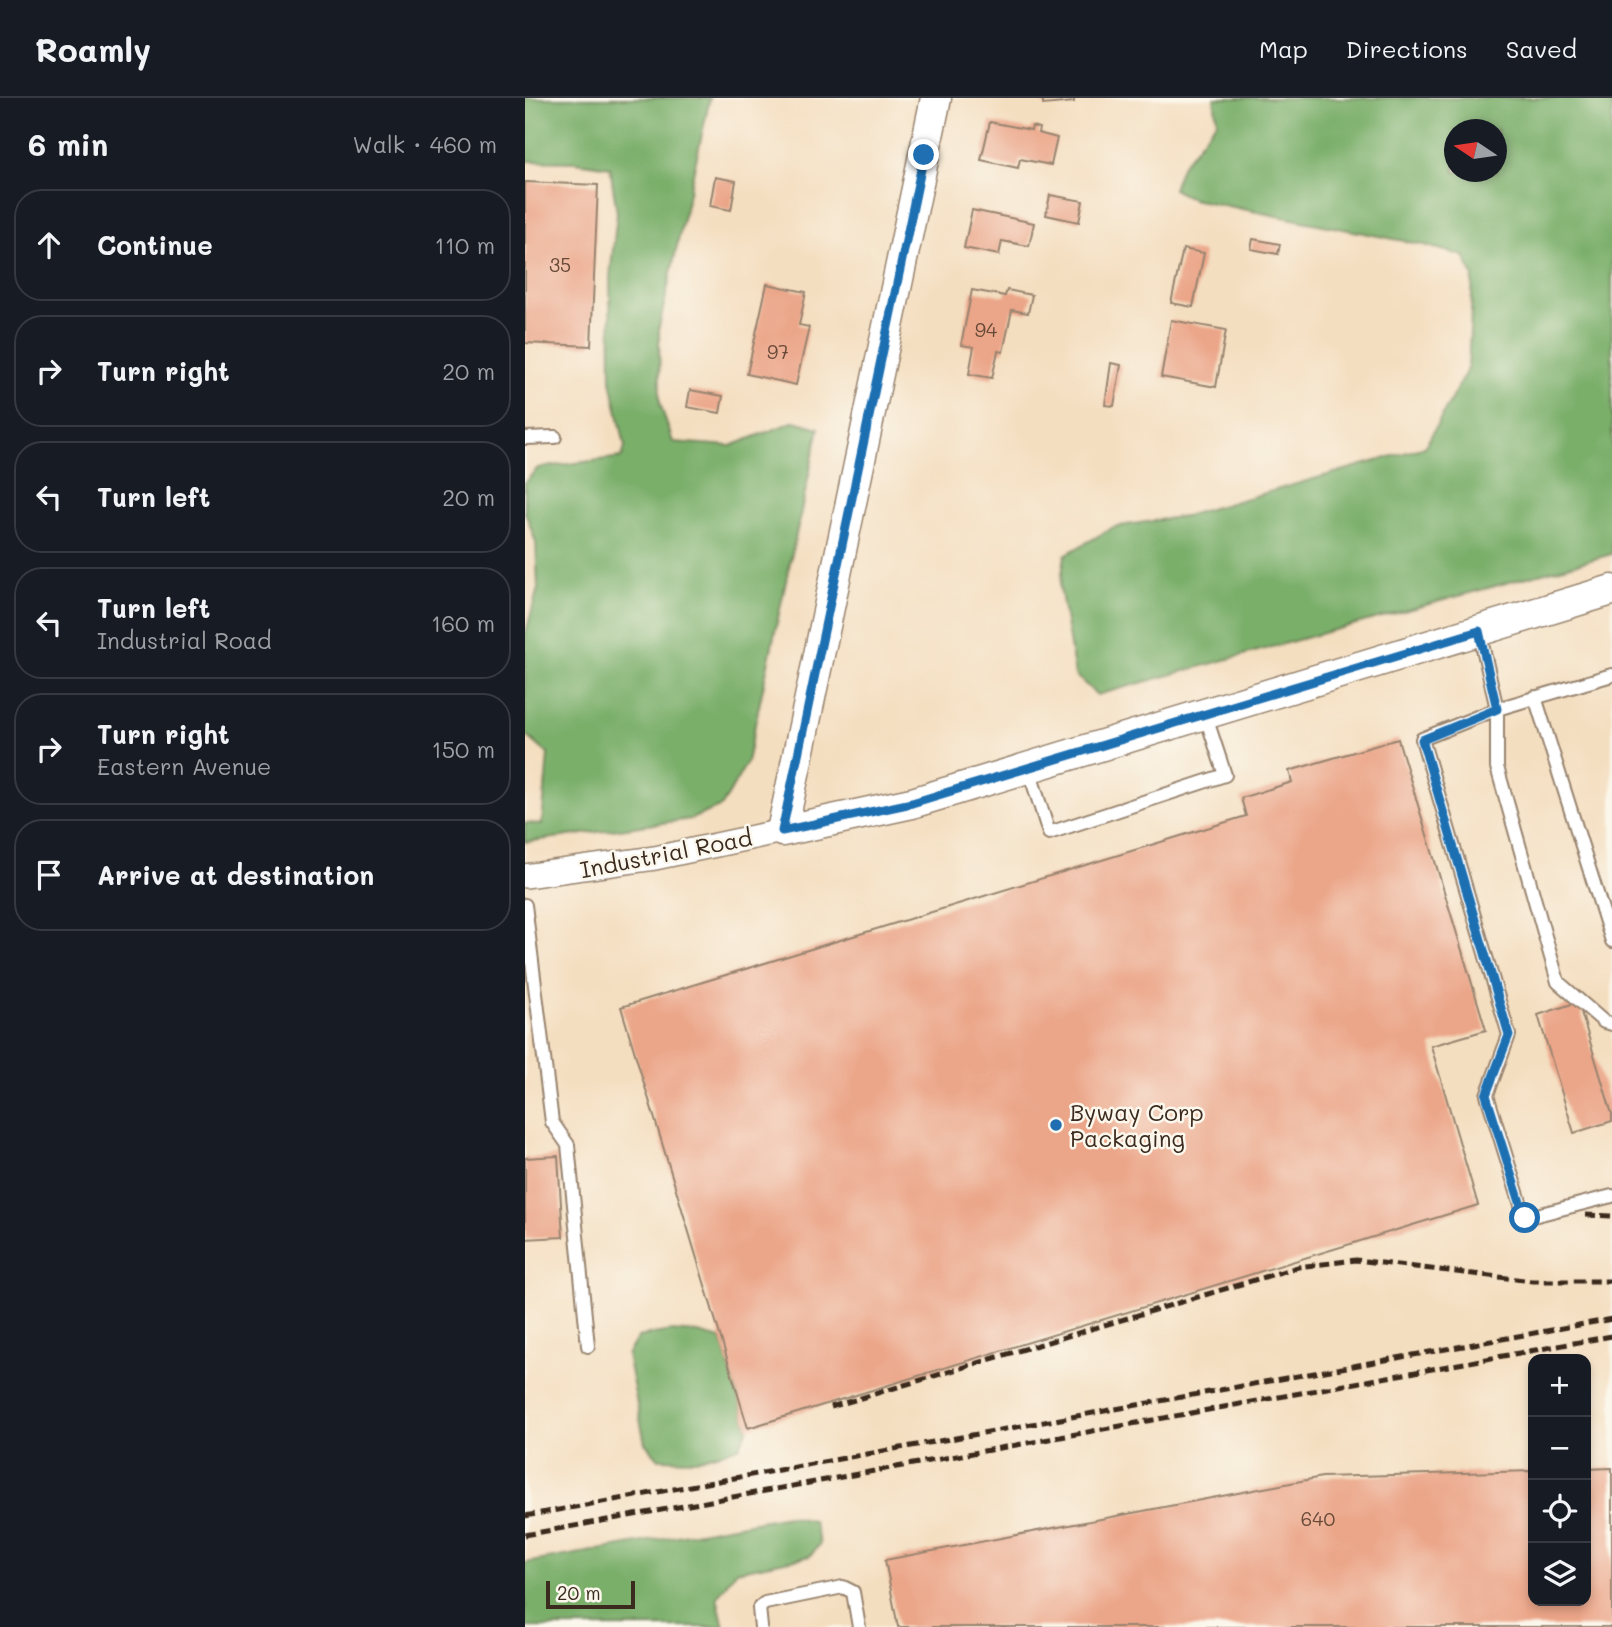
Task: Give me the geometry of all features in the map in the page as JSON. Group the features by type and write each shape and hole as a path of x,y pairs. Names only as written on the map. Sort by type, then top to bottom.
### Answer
{"street":[{"path":"782,831 936,98"},
{"name":"Industrial Road","path":"525,876 655,858 912,803 1612,590"}],"lane":[{"path":"525,438 555,437"},
{"path":"1479,631 1497,709 1497,767 1558,982 1604,1023 1612,1024"},
{"path":"1612,675 1497,709 1422,740 1509,1035 1486,1095 1525,1218 1612,1196"},
{"path":"1535,697 1612,941"},
{"path":"1028,767 1049,833 1225,775 1205,714"},
{"path":"525,905 528,961 552,1122 568,1145 587,1346"},
{"path":"761,1627 759,1608 765,1603 843,1587 853,1592 859,1627"}],"green space":[{"path":"525,98 710,98 659,327 660,403 673,442 731,446 795,421 819,428 747,762 722,806 691,819 525,842 525,823 542,824 548,754 525,734 525,636 538,588 536,543 525,511 525,482 538,468 622,457 625,446 611,381 610,277 617,213 610,167 575,162 525,161"},
{"path":"1214,98 1612,98 1612,554 1097,695 1075,675 1060,587 1065,555 1114,527 1185,516 1425,447 1468,368 1473,276 1464,256 1424,245 1192,199 1173,189 1181,167 1217,121"},
{"path":"670,1331 698,1333 721,1339 748,1428 739,1447 696,1460 659,1459 645,1443 627,1355 638,1337"},
{"path":"788,1516 813,1521 820,1544 810,1556 736,1571 717,1597 724,1627 525,1627 525,1563"}],"building":[{"path":"1043,98 1074,98 1074,102 1043,105"},
{"path":"990,122 1031,130 1032,126 1039,128 1038,133 1057,138 1051,165 1020,159 1018,168 981,160"},
{"path":"715,177 736,181 731,210 710,206"},
{"path":"525,182 598,185 591,346 525,343"},
{"path":"1050,195 1083,201 1079,222 1046,215"},
{"path":"972,210 1034,223 1029,246 1002,241 999,255 964,248"},
{"path":"1253,239 1280,244 1278,254 1251,249"},
{"path":"1183,249 1204,253 1193,307 1171,303"},
{"path":"767,284 806,292 799,325 809,327 796,385 747,374"},
{"path":"972,290 1005,296 1007,290 1032,295 1028,313 1012,310 1003,352 998,351 992,378 969,374 974,347 961,345"},
{"path":"1171,320 1226,330 1216,387 1161,377"},
{"path":"1111,363 1121,365 1114,406 1105,405"},
{"path":"690,390 723,396 720,413 687,407"},
{"name":"Byway Corp Packaging","path":"1398,739 1486,1030 1431,1046 1478,1205 748,1428 621,1007 1246,816 1241,798 1292,782 1289,771"},
{"path":"1578,1002 1612,1121 1574,1133 1538,1015"},
{"path":"558,1156 563,1237 525,1239 525,1158"},
{"path":"1612,1468 1612,1627 898,1627 885,1560 1322,1477 1528,1471 1528,1606 1591,1606 1591,1469"}],"railway":[{"path":"1586,1215 1612,1216"},
{"path":"831,1407 1298,1267 1356,1260 1532,1281 1612,1281"},
{"path":"525,1516 1612,1319"},
{"path":"525,1535 1612,1336"}],"place":[{"name":"Byway Corp Packaging","path":"1056,1125"}],"route":[{"path":"924,155 782,831 912,803 1479,631 1497,709 1422,740 1509,1035 1486,1095 1525,1218"}]}
